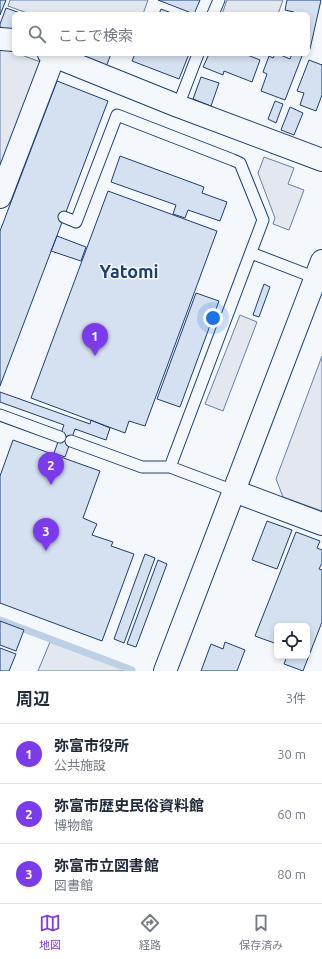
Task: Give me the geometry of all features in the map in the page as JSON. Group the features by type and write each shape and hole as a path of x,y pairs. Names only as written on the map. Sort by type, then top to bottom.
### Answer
{"street":[{"path":"0,39 12,40"},
{"path":"0,197 52,56"},
{"path":"54,56 178,106 322,160"},
{"path":"165,671 319,270"},
{"path":"234,491 322,524"}],"lane":[{"path":"215,12 219,0"},
{"path":"178,106 197,56"},
{"path":"64,217 76,222 117,115 240,163 263,220 170,467"},
{"path":"251,253 319,270"},
{"path":"0,415 60,437"},
{"path":"71,441 142,467 170,467 234,491"}],"shaded area":[{"path":"10,0 148,0 144,12 24,12 8,6"},
{"path":"227,0 283,0 279,12 223,12"},
{"path":"0,47 12,51 12,56 24,56 43,63 0,175"},
{"path":"264,157 294,168 288,184 304,190 289,230 273,224 275,218 258,173"},
{"path":"240,315 257,322 223,411 205,404"},
{"path":"322,356 322,511 283,497 276,479"},
{"path":"50,642 129,671 38,671"}],"building":[{"path":"0,0 6,0 0,15"},
{"path":"158,0 200,0 195,12 189,12"},
{"path":"287,0 321,0 310,49 310,12 294,12 285,10"},
{"path":"6,8 17,12 12,12 12,31 0,27"},
{"path":"161,9 169,12 160,12"},
{"path":"76,56 110,56 106,67"},
{"path":"134,56 188,56 179,79 132,61"},
{"path":"208,56 250,56 260,60 252,82 224,71 223,75 203,67"},
{"path":"269,56 273,58 274,56 283,56 290,59 291,56 302,56 285,100 261,91 267,74 263,72"},
{"path":"309,60 322,65 322,95 316,111 300,105 304,93 297,91"},
{"path":"201,77 219,83 211,106 193,99"},
{"path":"57,81 108,101 0,386 0,231"},
{"path":"275,101 283,104 276,123 268,119"},
{"path":"290,107 303,113 294,135 281,130"},
{"path":"120,156 204,187 202,193 227,202 220,221 188,210 185,218 173,214 176,205 111,182"},
{"path":"108,191 217,231 145,426 129,421 125,433 31,398"},
{"path":"57,236 86,247 81,261 51,251"},
{"path":"264,284 270,287 259,317 253,315"},
{"path":"196,293 219,301 180,407 157,399"},
{"path":"0,392 90,424 91,420 110,428 106,440 75,429 65,457 54,453 64,425 0,402"},
{"path":"13,440 100,471 83,518 97,524 92,535 113,542 111,546 134,554 102,641 0,603 0,476"},
{"path":"267,521 292,530 277,569 252,560"},
{"path":"296,532 320,541 317,548 322,550 322,563 319,569 322,570 322,622 310,653 310,623 274,623 274,643 255,636"},
{"path":"145,554 155,558 124,643 114,639"},
{"path":"158,560 167,564 136,647 127,644"},
{"path":"0,621 24,630 16,651 0,645"},
{"path":"225,642 245,650 237,671 201,671 211,644 223,649"},
{"path":"0,648 16,654 9,671 0,671"},
{"path":"286,659 308,659 303,671 284,664"}],"waterway":[{"path":"0,620 132,670"}],"place":[{"name":"弥富市役所","path":"95,356"},
{"name":"弥富市歴史民俗資料館","path":"51,485"},
{"name":"弥富市立図書館","path":"46,551"}],"district":[{"name":"Yatomi","path":"129,271"}]}
